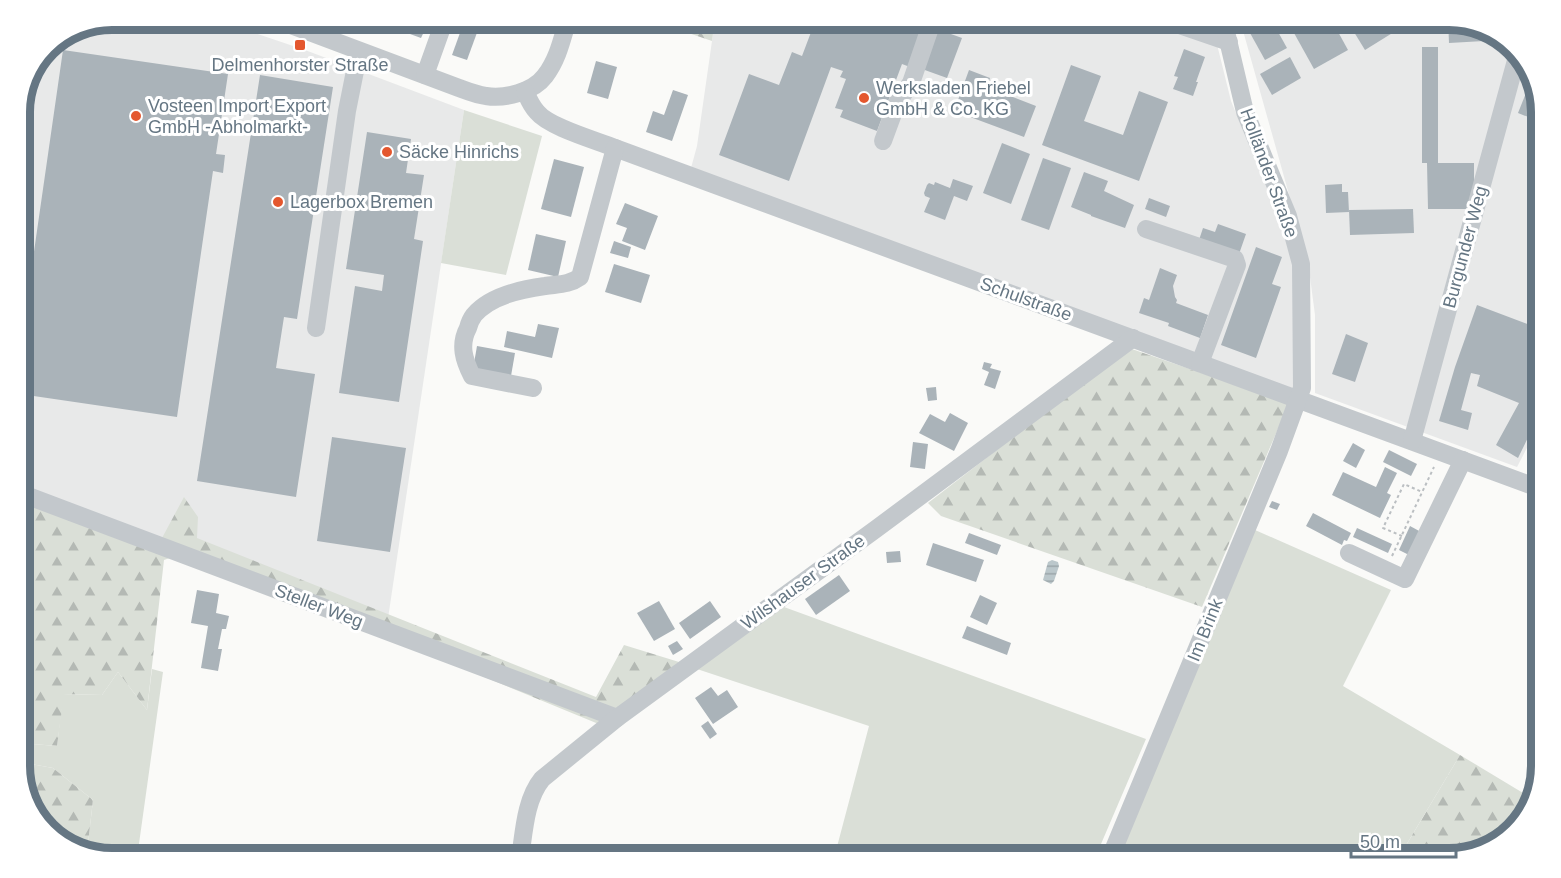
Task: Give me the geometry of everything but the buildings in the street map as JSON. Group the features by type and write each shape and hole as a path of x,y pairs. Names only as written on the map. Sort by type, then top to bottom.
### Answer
{"street":[{"path":"301,30 459,88 485,96 504,97 525,91 544,77 558,52 565,30"},
{"path":"425,75 441,30"},
{"path":"883,141 897,103 910,83 929,30"},
{"path":"1192,30 1229,42"},
{"name":"Holländer Straße","path":"1226,30 1245,112 1288,216 1301,264 1302,388 1297,400"},
{"path":"316,328 359,51"},
{"name":"Burgunder Weg","path":"1412,441 1515,64"},
{"name":"Schulstraße","path":"525,91 538,114 551,123 1531,485"},
{"path":"533,388 472,376 462,348 465,332 473,316 486,304 531,288 574,282 580,277 615,148"},
{"path":"1146,230 1237,261 1200,363"},
{"name":"Wilshauser Straße","path":"522,848 529,807 537,785 542,779 617,718 1133,338"},
{"name":"Im Brink","path":"1114,848 1279,451 1297,400"},
{"path":"1349,553 1405,579 1463,460"},
{"name":"Steller Weg","path":"30,497 617,718"}],"path":[{"path":"1397,546 1441,452"},
{"path":"1402,536 1383,528 1387,519 1404,484 1422,492"}],"shaded area":[{"path":"112,30 246,30 464,110 387,625 30,488 30,106 38,76 58,50 71,41 86,34"},
{"path":"714,30 1213,30 1231,101 1296,260 1293,390 691,168 697,146"},
{"path":"1243,30 1449,30 1481,36 1503,50 1523,76 1531,106 1531,440 1517,467 1315,393 1315,315 1308,262"},
{"path":"1052,560 1058,562 1059,566 1051,584 1043,580 1048,562"}],"green space":[{"path":"680,30 713,30 712,41"},
{"path":"464,110 542,136 506,275 441,263"},
{"path":"1129,348 1289,403 1202,607 941,516 928,503"},
{"path":"30,488 162,538 184,497 198,517 197,538 596,697 624,645 679,662 601,725 184,553 164,560 147,710 118,672 102,695 64,694 57,746 30,744"},
{"path":"1255,530 1391,590 1343,686 1460,755 1404,848 1121,848"},
{"path":"784,607 1146,739 1099,848 837,848 869,726 697,669"},
{"path":"152,669 163,672 138,848 112,848 88,844 93,800 53,768 30,764 30,744 57,746 63,694 102,695 118,672 147,710"},
{"path":"1460,755 1526,795 1507,824 1481,842 1449,848 1404,848"},
{"path":"30,764 53,768 93,800 88,844 62,831 47,816 34,792"}],"place":[{"name":"Delmenhorster Straße","path":"300,45"},
{"name":"Werksladen Friebel GmbH & Co. KG","path":"864,98"},
{"name":"Vosteen Import Export GmbH -Abholmarkt-","path":"136,116"},
{"name":"Säcke Hinrichs","path":"387,152"},
{"name":"Lagerbox Bremen","path":"278,202"}]}
